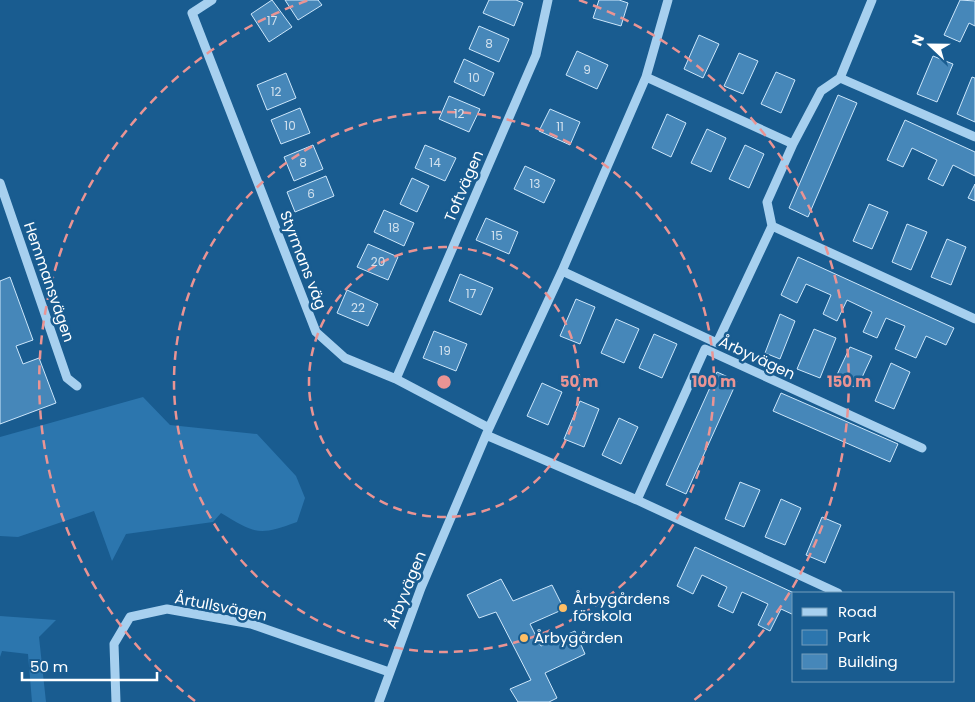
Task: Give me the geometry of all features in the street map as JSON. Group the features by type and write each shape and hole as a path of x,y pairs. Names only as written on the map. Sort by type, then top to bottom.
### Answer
{"street":[{"name":"Styrmans väg","path":"212,0 192,13 316,332 345,358 396,379 487,432"},
{"name":"Toftvägen","path":"396,379 536,55 548,0"},
{"name":"Årbyvägen","path":"380,702 389,672 421,588 487,432 562,271 646,77 668,0"},
{"path":"872,0 840,78 821,90 793,144 767,202 772,226 975,319"},
{"path":"646,77 793,144"},
{"path":"840,78 975,137"},
{"name":"Hemmansvägen","path":"0,182 67,378 77,386"},
{"name":"Årbyvägen","path":"562,271 717,343 772,226"},
{"path":"705,349 717,343"},
{"name":"Årbyvägen","path":"637,500 705,349 922,448"},
{"path":"487,432 836,592"},
{"name":"Årtullsvägen","path":"116,702 114,644 130,617 167,609 251,624 389,672"}],"green space":[{"path":"143,397 170,425 257,434 296,476 305,498 297,522 274,529 258,531 250,529 221,513 213,522 126,534 112,561 94,511 18,537 0,536 0,437"},
{"path":"0,616 56,620 39,637 46,702 32,702 28,654 2,651 0,657"}],"building":[{"path":"272,0 292,27 269,42 251,14"},
{"path":"285,0 318,0 322,5 298,20"},
{"path":"489,0 516,0 523,3 514,26 483,13"},
{"path":"599,0 619,0 628,3 621,26 593,18"},
{"path":"960,0 975,1 975,26 969,23 960,42 944,35"},
{"path":"479,26 509,39 499,62 469,49"},
{"path":"699,35 719,44 703,78 684,69"},
{"path":"577,51 608,65 597,89 566,75"},
{"path":"739,53 758,61 743,94 724,86"},
{"path":"933,56 953,64 937,102 917,94"},
{"path":"464,59 494,73 484,96 454,82"},
{"path":"776,72 795,80 781,113 761,104"},
{"path":"286,73 296,98 267,110 257,85"},
{"path":"972,77 975,78 975,122 957,114"},
{"path":"838,95 857,103 808,217 789,208"},
{"path":"449,96 480,109 469,132 439,119"},
{"path":"300,108 310,133 281,144 271,120"},
{"path":"550,109 580,122 570,145 539,131"},
{"path":"667,114 686,123 671,157 652,148"},
{"path":"905,120 975,152 975,176 953,165 943,186 928,179 937,160 912,148 903,167 887,160"},
{"path":"707,129 726,138 711,172 691,163"},
{"path":"313,145 323,169 294,181 284,157"},
{"path":"425,145 456,158 445,181 415,168"},
{"path":"745,145 764,154 749,188 729,179"},
{"path":"525,166 555,180 544,203 514,189"},
{"path":"326,176 334,196 295,212 287,192"},
{"path":"412,178 429,186 417,212 400,204"},
{"path":"975,184 975,201 968,198"},
{"path":"869,204 888,212 872,249 853,241"},
{"path":"384,210 414,223 404,246 374,232"},
{"path":"486,218 518,232 509,254 476,240"},
{"path":"907,224 927,232 911,270 892,262"},
{"path":"947,239 966,247 951,285 931,277"},
{"path":"368,244 398,257 388,280 357,267"},
{"path":"798,257 954,328 946,345 926,336 916,358 895,349 905,326 886,318 877,338 863,332 872,312 847,300 837,321 823,314 831,295 806,284 797,303 781,295"},
{"path":"460,274 493,288 481,315 449,301"},
{"path":"10,277 33,340 16,346 23,364 39,358 56,403 0,424 0,281"},
{"path":"347,290 378,304 368,326 337,313"},
{"path":"576,299 595,307 580,344 560,336"},
{"path":"780,314 795,321 780,359 765,353"},
{"path":"616,319 639,329 624,363 601,353"},
{"path":"814,329 836,338 820,378 797,369"},
{"path":"434,331 467,344 456,371 423,358"},
{"path":"654,334 677,344 662,378 639,368"},
{"path":"850,347 872,356 857,388 835,379"},
{"path":"891,363 910,372 894,409 875,401"},
{"path":"717,372 737,381 686,494 666,485"},
{"path":"542,383 562,392 548,425 527,416"},
{"path":"781,393 898,444 890,462 773,411"},
{"path":"580,401 599,409 584,447 564,439"},
{"path":"619,418 638,427 621,464 602,455"},
{"path":"740,482 760,490 744,527 725,519"},
{"path":"781,499 801,508 785,545 765,537"},
{"path":"822,517 841,525 825,563 806,555"},
{"path":"695,547 792,592 792,614 781,609 770,631 758,625 768,604 742,592 733,613 718,606 727,587 702,575 693,594 677,586"},
{"name":"Årbygården","path":"501,579 513,601 552,585 564,609 530,624 541,646 575,631 585,654 545,673 557,698 549,702 518,702 510,689 531,680 496,612 479,618 467,595"}],"place":[{"name":"Årbygårdens förskola","path":"563,608"},
{"name":"Årbygården","path":"524,638"}]}
